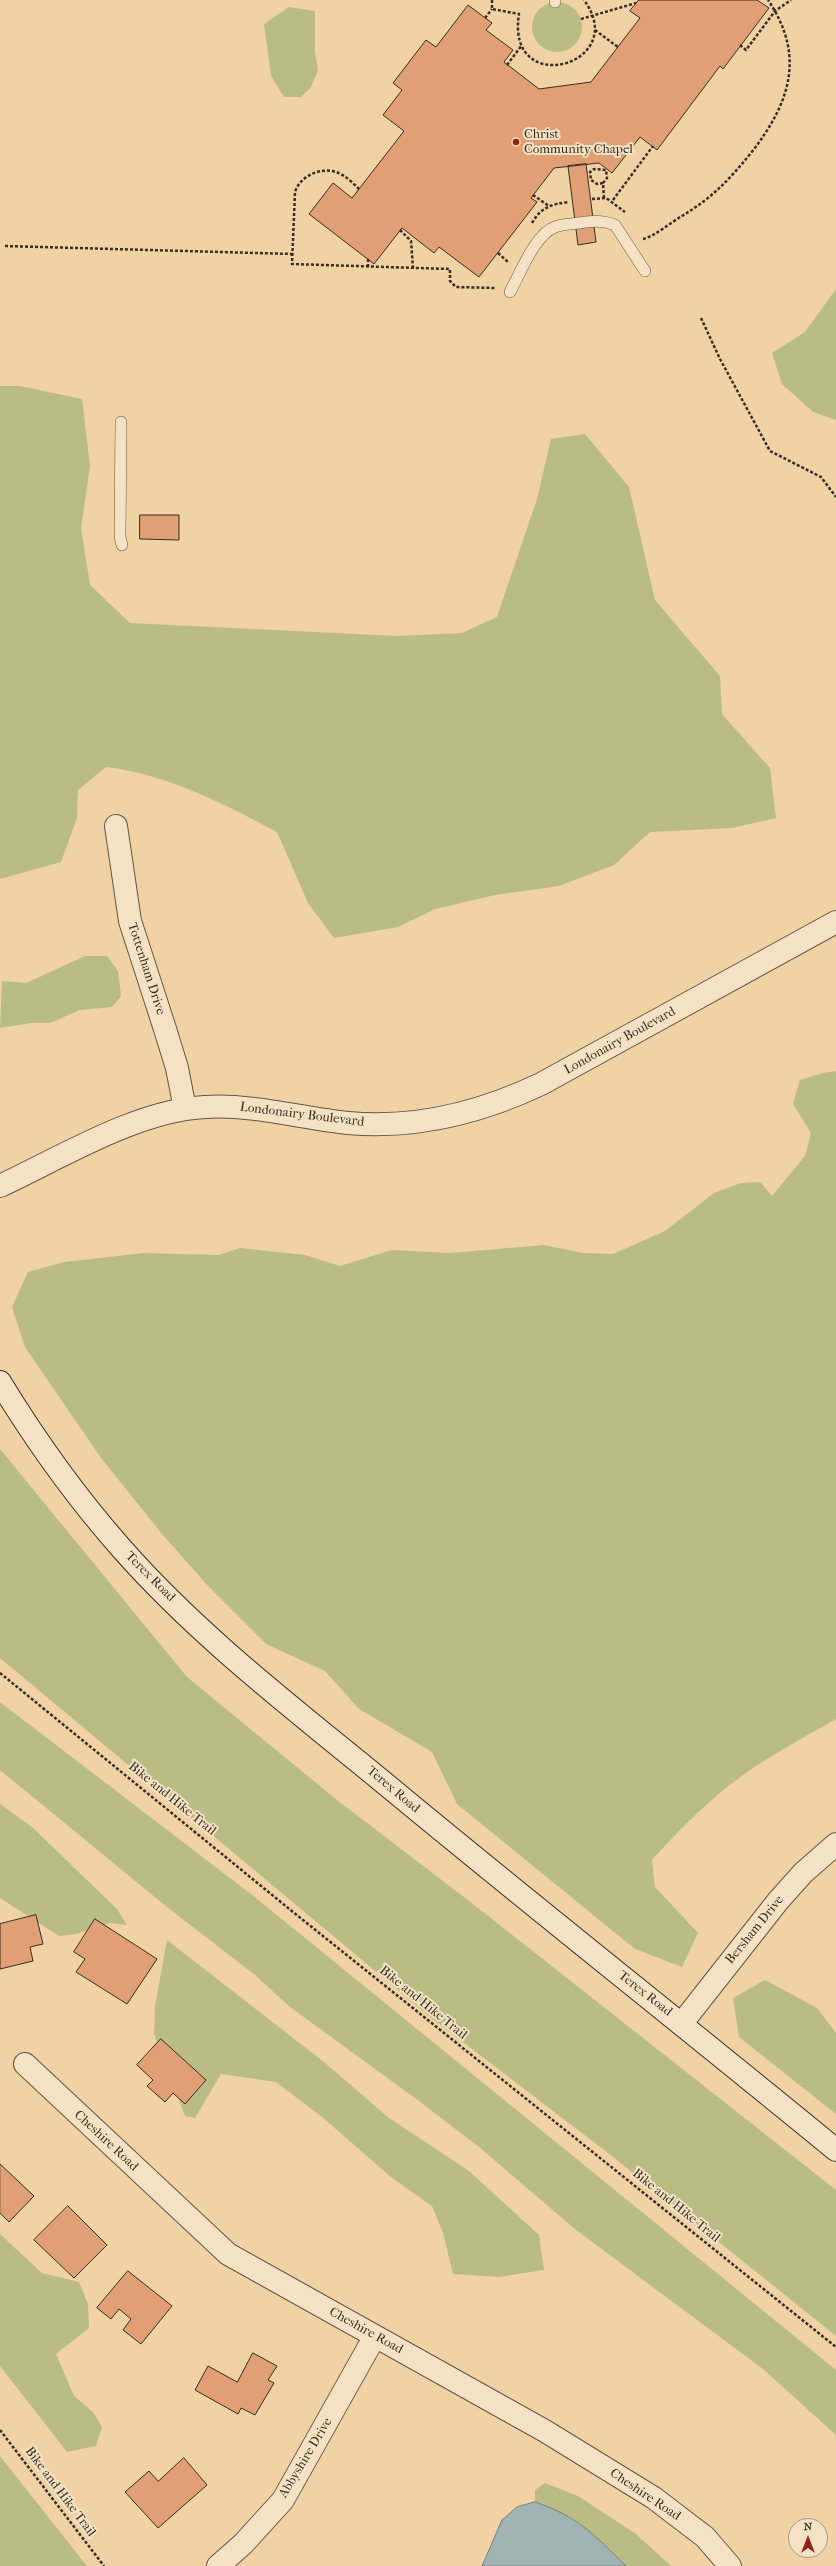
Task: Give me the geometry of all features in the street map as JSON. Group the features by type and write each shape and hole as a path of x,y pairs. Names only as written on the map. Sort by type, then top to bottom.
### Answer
{"street":[{"name":"Tottenham Drive","path":"116,826 130,921 171,1049 185,1109"},
{"name":"Londonairy Boulevard","path":"0,1186 121,1129 158,1116 185,1109 245,1107 369,1124 413,1122 466,1113 516,1096 541,1084 836,922"},
{"name":"Terex Road","path":"0,1382 25,1422 77,1495 122,1550 188,1616 270,1690 507,1885 682,2023 836,2150"},
{"name":"Bersham Drive","path":"682,2023 778,1901 803,1873 836,1844"},
{"name":"Cheshire Road","path":"25,2064 228,2254 545,2432 654,2498 705,2537 730,2566"},
{"name":"Abbyshire Drive","path":"218,2566 243,2544 283,2500 375,2336"}],"lane":[{"path":"510,292 532,251 545,233 555,227 573,223 595,220 615,225 645,271"},
{"path":"120,422 120,537 122,545"}],"path":[{"path":"485,18 492,9 492,0"},
{"path":"492,9 519,14 519,37 529,56 540,64 554,66 569,64 581,56 591,45 595,30 593,16 584,0"},
{"path":"640,234 643,240 701,204 726,184 779,112 790,66 788,40 775,11 768,0"},
{"path":"740,45 746,50 775,11 791,0"},
{"path":"581,19 636,3"},
{"path":"595,30 618,47"},
{"path":"508,64 522,45"},
{"path":"613,200 652,146"},
{"path":"603,183 597,184 591,180 590,172 594,169 606,170 607,178 603,183 604,198"},
{"path":"360,189 337,172 328,171 317,172 298,184 295,192 292,264 450,269 450,281 456,287 492,289 499,282"},
{"path":"533,195 550,206"},
{"path":"592,199 604,198 613,200 629,217"},
{"path":"529,229 536,215 550,206 569,202"},
{"path":"400,230 411,241 413,268"},
{"path":"5,246 293,254"},
{"path":"506,269 513,256"},
{"path":"368,259 368,266"},
{"path":"701,318 720,359 770,451 821,477 836,497"},
{"name":"Bike and Hike Trail","path":"0,1673 293,1912 836,2347"},
{"name":"Bike and Hike Trail","path":"0,2430 104,2566"}],"green space":[{"path":"552,2 562,2 575,9 582,22 582,32 575,45 562,52 552,52 543,48 536,41 532,32 532,22 536,13 543,6"},
{"path":"289,7 315,11 315,52 318,70 311,87 301,97 284,97 271,76 264,24"},
{"path":"836,289 836,420 813,412 782,384 772,353 805,332"},
{"path":"0,386 20,386 82,399 90,466 81,528 90,585 130,623 397,636 462,633 497,617 537,499 551,439 585,434 629,487 655,600 720,676 722,714 770,768 776,818 732,828 650,832 614,865 559,886 495,895 435,909 398,927 334,938 308,903 277,832 216,801 173,783 151,776 106,767 78,790 77,818 61,862 0,879"},
{"path":"85,956 107,956 118,971 121,996 112,1007 80,1010 50,1023 31,1023 0,1028 2,981 26,983"},
{"path":"836,1071 836,1719 740,1777 707,1804 652,1860 655,1887 698,1933 682,1967 635,1949 457,1804 432,1752 359,1709 325,1671 266,1644 210,1588 162,1534 101,1458 25,1347 12,1307 28,1272 64,1262 144,1253 219,1255 240,1248 305,1255 340,1266 392,1250 450,1253 544,1245 583,1253 613,1254 665,1231 714,1193 741,1183 760,1182 772,1196 805,1156 811,1133 793,1104 800,1080 822,1073"},
{"path":"0,1449 187,1677 337,1800 473,1904 836,2190 836,2336 608,2153 434,2020 0,1658"},
{"path":"0,1702 256,1898 836,2370 836,2435 763,2369 576,2230 479,2147 419,2101 290,2007 255,1975 167,1907 0,1770"},
{"path":"0,1804 32,1827 117,1909 127,1925 110,1923 76,1934 59,1936 0,1898"},
{"path":"167,1940 324,2062 389,2118 469,2171 539,2235 544,2270 499,2277 453,2274 443,2233 432,2206 392,2178 322,2117 276,2082 221,2074 195,2118 185,2116 154,2034 155,2006"},
{"path":"765,1980 817,2008 836,2033 836,2114 739,2037 733,1998"},
{"path":"0,2234 42,2273 79,2282 88,2304 89,2328 56,2354 74,2396 93,2412 102,2427 96,2446 67,2452 0,2366"},
{"path":"0,2456 87,2566 0,2566"},
{"path":"545,2483 578,2496 636,2534 671,2566 626,2566 585,2528 563,2514 535,2502 535,2490"}],"shaded area":[{"path":"535,2502 563,2514 585,2528 626,2566 482,2566 502,2520 517,2507"}],"building":[{"name":"Christ Community Chapel","path":"639,0 757,0 769,8 723,69 720,66 657,150 640,137 612,173 599,163 554,168 531,198 537,202 479,277 439,247 434,253 402,228 374,264 309,214 333,183 352,198 404,131 383,115 402,90 393,83 426,40 436,47 468,5 492,23 486,30 513,50 504,62 539,89 591,82 640,18 630,11"},
{"path":"586,164 596,242 578,245 568,166"},
{"path":"140,515 179,515 179,540 140,539"},
{"path":"36,1915 43,1944 30,1947 33,1961 0,1969 0,1924"},
{"path":"95,1919 157,1959 127,2004 76,1972 85,1959 74,1952"},
{"path":"161,2039 206,2080 185,2104 173,2093 165,2102 147,2086 153,2080 137,2065"},
{"path":"0,2164 34,2196 9,2222 0,2213"},
{"path":"68,2206 107,2245 74,2278 34,2240"},
{"path":"128,2271 172,2306 141,2344 123,2330 131,2319 119,2309 111,2319 97,2308"},
{"path":"253,2353 277,2366 268,2380 274,2383 255,2415 241,2408 238,2414 195,2390 208,2366 237,2382"},
{"path":"184,2458 207,2485 158,2528 125,2492 149,2471 158,2481"}],"place":[{"name":"Christ Community Chapel","path":"516,142"}]}
